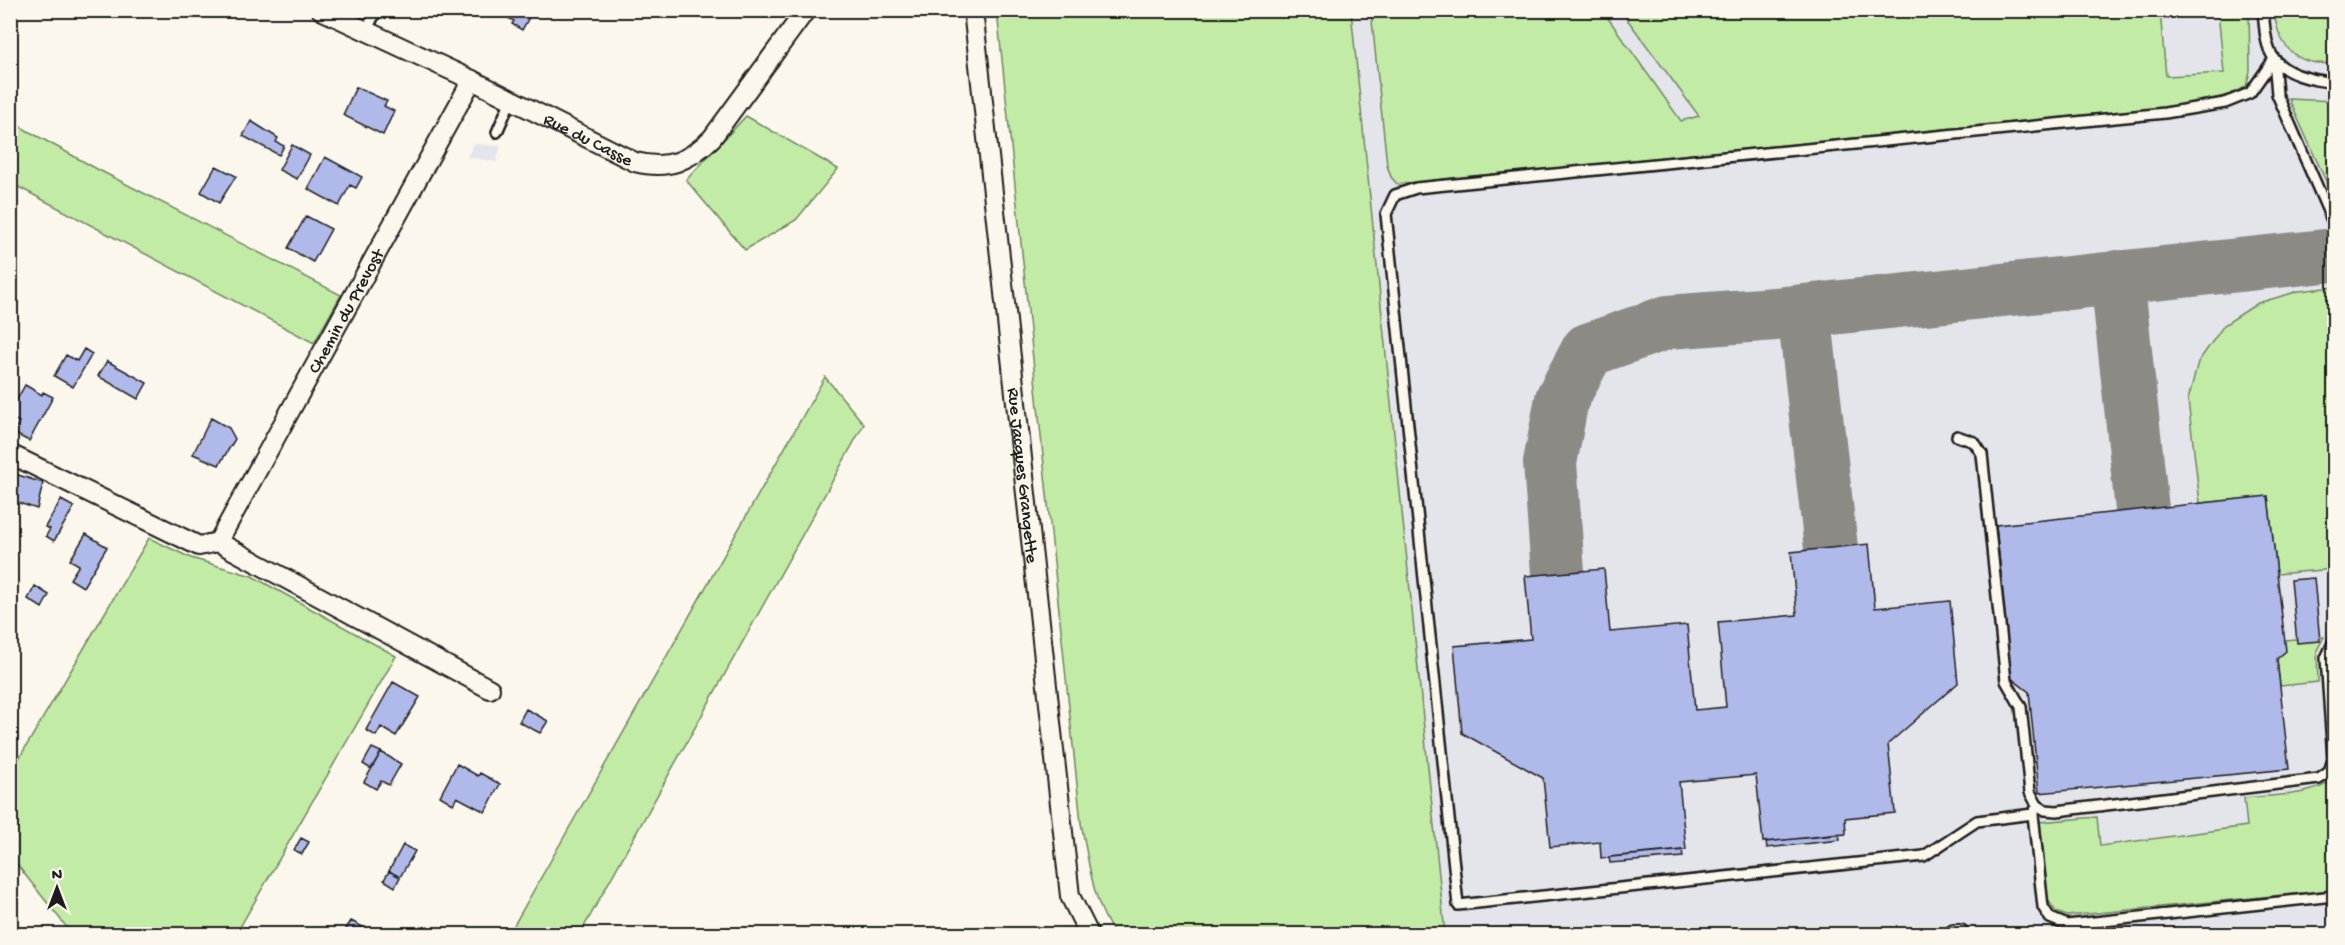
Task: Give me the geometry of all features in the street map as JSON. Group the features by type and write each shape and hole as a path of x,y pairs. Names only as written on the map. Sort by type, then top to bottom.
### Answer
{"street":[{"name":"Rue du Casse","path":"321,10 472,80 635,162 653,166 671,164 698,152 712,138 806,10"},
{"name":"Rue Jacques Grangette","path":"973,10 1070,896 1089,934"},
{"name":"Chemin du Prevost","path":"218,542 472,80"},
{"path":"10,454 199,546 218,542 490,689"},
{"path":"1954,934 1960,934"}],"lane":[{"path":"366,31 377,10"},
{"path":"2263,10 2266,42 2274,59 2283,69 2318,82 2334,82"},
{"path":"2274,59 2277,94 2334,225"},
{"path":"2274,59 2250,93 2225,103 2165,113 1416,188 1395,195 1386,214 1458,905 1924,856 1977,821 2035,810 2057,811 2319,779 2329,772 2333,759 2326,657 2334,641"},
{"path":"497,132 511,100"},
{"path":"1957,436 1974,442 1982,454 2006,681 2021,707 2030,792 2035,810 2043,907 2050,918 2067,925 2334,896"}],"shaded area":[{"path":"1351,11 2334,11 2334,934 1445,934"},
{"path":"474,144 501,146 496,162 467,157"}],"green space":[{"path":"997,11 1351,11 1445,934 1115,934 1107,922 1092,881 1081,823"},
{"path":"1371,11 1603,11 1681,121 1699,116 1621,11 2160,11 2166,76 2224,73 2218,12 2249,11 2250,71 2246,87 2226,96 2184,105 1397,184 1391,177 1387,165"},
{"path":"2274,11 2334,11 2334,63 2310,62 2292,52 2280,35"},
{"path":"2289,99 2334,101 2334,199"},
{"path":"746,116 838,169 796,220 745,250 686,180"},
{"path":"10,121 97,169 341,295 314,343 11,183"},
{"path":"2334,287 2334,569 2277,574 2268,496 2200,503 2188,400 2198,362 2224,325 2258,303 2299,291"},
{"path":"825,377 864,424 580,934 509,934"},
{"path":"149,538 191,558 252,576 396,656 236,934 72,934 11,857 11,772"},
{"path":"2324,637 2317,650 2318,682 2280,686 2277,659 2284,640"},
{"path":"2334,778 2334,890 2067,916 2056,912 2048,900 2040,822 2097,817 2100,846 2247,826 2244,798 2305,792 2316,789"}],"building":[{"path":"494,10 533,10 522,30 512,24 514,21"},
{"path":"356,87 387,101 384,106 394,111 383,135 343,115"},
{"path":"251,121 278,138 276,142 284,146 279,155 243,136"},
{"path":"292,145 310,155 297,179 279,170"},
{"path":"325,157 362,177 356,188 350,185 339,206 308,189"},
{"path":"216,166 236,176 219,203 201,192"},
{"path":"306,216 331,229 313,262 288,248"},
{"path":"84,349 92,354 73,387 54,376 66,355 77,361"},
{"path":"107,361 147,383 138,399 98,376"},
{"path":"25,385 42,395 43,392 53,397 29,441 13,433 19,422 10,417 10,412"},
{"path":"211,418 229,428 235,439 219,465 193,454"},
{"path":"12,473 43,483 37,509 10,500"},
{"path":"2268,496 2286,651 2277,659 2289,769 2039,793 2029,692 2011,678 1996,525"},
{"path":"61,500 74,507 54,541 46,536 50,529 45,527"},
{"path":"86,534 107,547 83,587 70,579 79,565 70,560"},
{"path":"1869,544 1875,608 1950,601 1958,683 1888,744 1895,813 1845,818 1846,834 1763,842 1756,775 1679,782 1686,850 1601,858 1600,842 1550,847 1543,778 1462,733 1454,646 1531,639 1525,576 1604,569 1610,632 1687,625 1695,710 1726,707 1718,622 1797,615 1791,552"},
{"path":"2314,578 2320,641 2297,643 2291,580"},
{"path":"35,586 49,595 42,608 28,599"},
{"path":"393,682 420,697 396,736 381,727 376,736 366,730"},
{"path":"526,709 548,721 540,733 519,722"},
{"path":"372,748 381,752 371,769 363,764"},
{"path":"381,752 401,764 389,785 381,781 376,789 364,782"},
{"path":"457,764 478,776 480,773 500,784 485,812 457,797 453,804 440,796"},
{"path":"1839,834 1840,840 1767,848 1766,842"},
{"path":"301,838 309,842 302,854 294,850"},
{"path":"403,845 415,851 400,877 389,871"},
{"path":"1682,850 1683,857 1610,863 1609,857"},
{"path":"389,871 400,877 395,887 384,880"},
{"path":"351,921 363,927 358,934 346,929"}],"taxiway":[{"path":"1558,573 1550,463 1562,399 1588,350 1668,322 1775,314 2334,255"},
{"path":"2117,277 2142,509"},
{"path":"1804,311 1831,548"}]}
